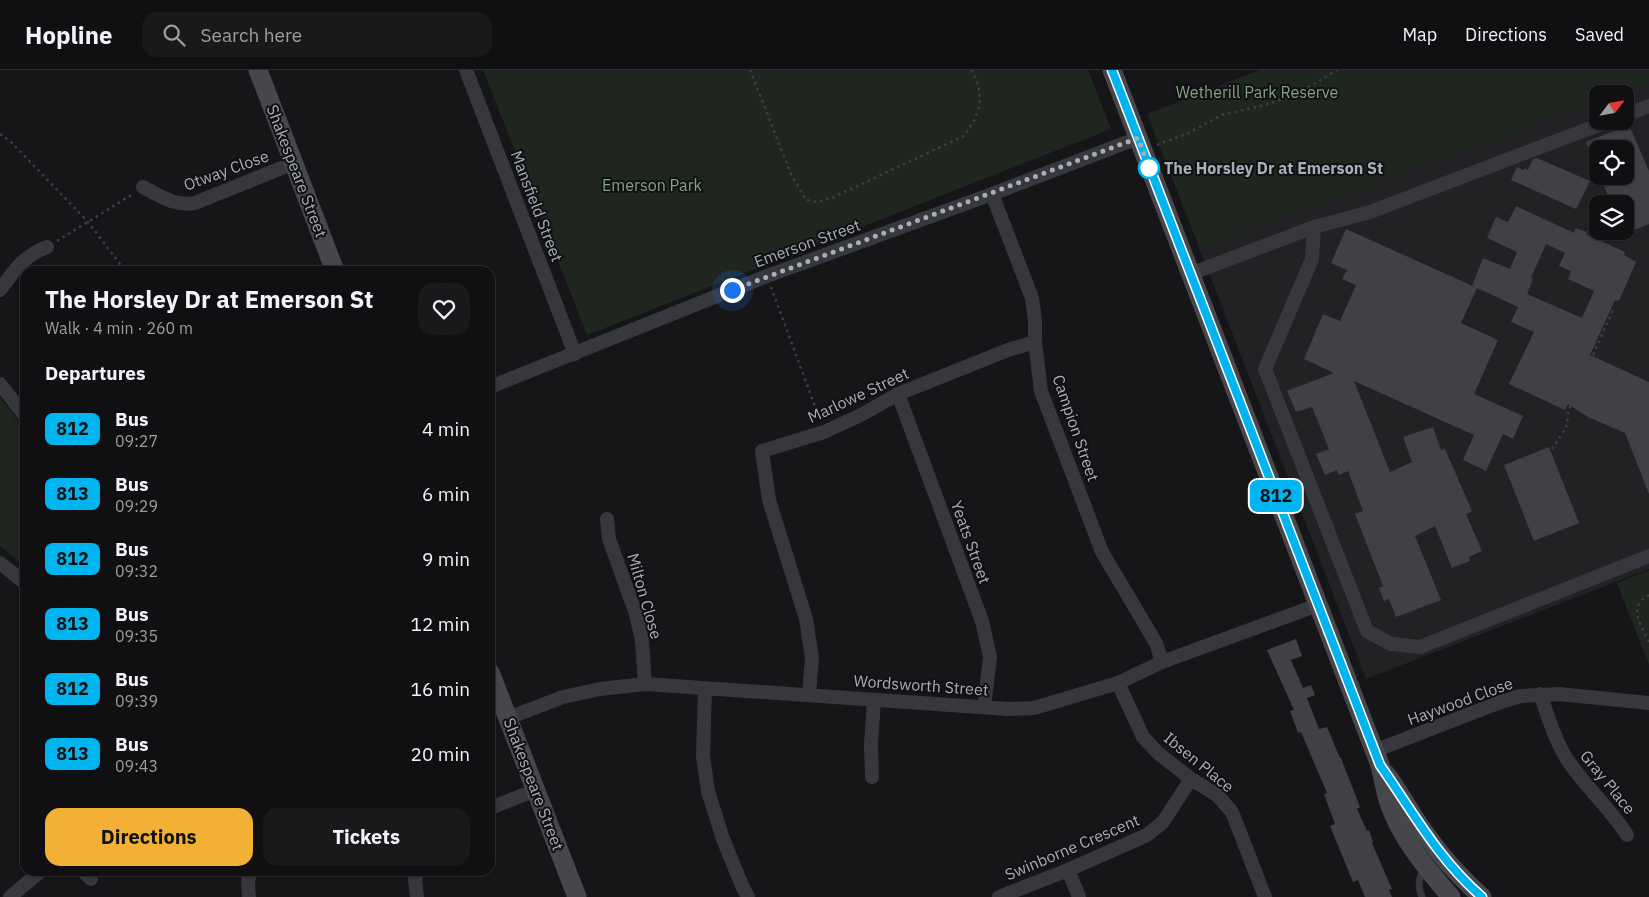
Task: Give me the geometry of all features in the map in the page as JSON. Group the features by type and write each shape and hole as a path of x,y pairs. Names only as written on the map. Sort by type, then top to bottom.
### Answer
{"main road":[{"name":"Shakespeare Street","path":"258,70 333,266"},
{"path":"1112,70 1377,758 1389,803 1396,819 1425,866 1451,897"},
{"name":"Shakespeare Street","path":"495,685 577,897"},
{"path":"1377,758 1426,836 1458,874 1482,897"}],"street":[{"name":"Mansfield Street","path":"466,70 575,354"},
{"path":"1634,112 1649,106"},
{"path":"1190,274 1314,227 1370,212 1589,129"},
{"name":"Emerson Street","path":"495,385 767,276 992,194 1138,138"},
{"name":"Otway Close","path":"143,187 175,203 185,205 195,203 294,164"},
{"name":"Campion Street","path":"992,194 1032,298 1041,391 1102,552 1156,644 1162,662"},
{"path":"1314,227 1312,259 1264,370 1367,632 1391,644 1420,647 1649,556"},
{"path":"0,290 22,262 37,251 47,247"},
{"name":"Marlowe Street","path":"809,695 812,658 806,619 769,500 762,451 824,432 861,415 898,394 1008,350 1035,342"},
{"path":"0,384 20,410"},
{"name":"Yeats Street","path":"898,394 982,621 990,657 984,706"},
{"name":"Milton Close","path":"607,519 609,539 636,614 642,641 645,684"},
{"path":"0,563 20,579"},
{"name":"Wordsworth Street","path":"508,718 563,697 600,689 645,684 1008,709 1034,708 1118,683 1162,662 1318,605"},
{"name":"Ibsen Place","path":"1118,683 1143,737 1158,753 1217,796 1232,812 1264,897"},
{"path":"705,689 703,756 708,791 723,839 748,897"},
{"name":"Gray Place","path":"1540,694 1562,751 1571,766 1614,816 1627,835"},
{"name":"Haywood Close","path":"1377,758 1498,702 1520,696 1559,694 1649,703"},
{"path":"872,777 871,745 874,700"},
{"name":"Swinborne Crescent","path":"999,897 1068,870 1147,835 1164,822 1191,778"},
{"path":"495,806 536,790"},
{"path":"1068,870 1078,897"},
{"path":"10,897 35,876"},
{"path":"249,876 250,897"},
{"path":"416,876 418,897"}],"lane":[{"path":"1422,897 1418,888 1418,880 1425,866"}],"path":[{"path":"750,70 791,174 806,200 818,202 834,197 964,136 975,121 980,109 979,92 972,70"},
{"path":"1158,151 1156,145 1188,133 1222,115 1269,104 1301,92 1337,70"},
{"path":"0,134 11,142 89,223 121,266"},
{"path":"47,247 89,223 143,187"},
{"path":"767,276 824,432"},
{"path":"1552,449 1566,428 1569,409 1613,310"},
{"path":"1649,595 1641,599 1637,605 1636,613 1649,642"}],"shaded area":[{"path":"1649,70 1649,569 1366,679 1161,149"}],"green space":[{"name":"Emerson Park","path":"483,70 1088,70 1111,129 587,335"},
{"name":"Wetherill Park Reserve","path":"1260,70 1649,70 1649,82 1634,88 1634,85 1589,85 1589,104 1200,249 1147,114"},
{"path":"0,397 20,423 20,563 0,546"},
{"path":"1649,570 1649,665 1617,583"}],"building":[{"path":"1616,130 1631,130 1649,171 1649,224 1634,230 1634,195 1607,195 1604,185 1634,185 1634,140 1591,140"},
{"path":"1537,158 1589,181 1576,209 1511,180 1517,167 1528,170 1533,159"},
{"path":"1516,206 1574,233 1576,228 1587,232 1589,240 1599,240 1625,252 1624,255 1636,262 1619,301 1615,300 1590,355 1649,382 1649,494 1625,433 1588,417 1568,404 1565,410 1509,384 1534,332 1511,322 1518,307 1477,288 1461,323 1498,340 1474,394 1523,416 1513,439 1503,434 1486,471 1463,460 1474,435 1354,381 1390,472 1412,462 1403,437 1433,427 1441,450 1445,449 1472,511 1466,514 1482,551 1469,557 1470,561 1452,568 1435,526 1415,536 1441,600 1396,617 1389,599 1384,601 1379,588 1383,586 1355,514 1363,511 1348,471 1339,475 1337,470 1325,475 1316,454 1329,449 1312,407 1296,412 1287,391 1334,373 1304,359 1323,314 1340,321 1356,285 1342,279 1347,270 1331,263 1346,229 1472,286 1483,258 1510,269 1517,252 1487,238 1496,217 1508,222","holes":["1546,244 1565,253 1559,266 1571,271 1568,279 1594,291 1582,318 1527,294 1533,279 1531,278"]},
{"path":"1549,447 1579,523 1534,541 1504,465"},
{"path":"1296,639 1302,656 1291,660 1303,688 1311,685 1315,695 1307,698 1319,729 1327,727 1341,758 1360,807 1357,809 1367,831 1369,830 1372,843 1392,889 1389,890 1392,897 1365,897 1358,880 1353,882 1330,826 1335,824 1324,794 1327,793 1301,732 1298,733 1290,711 1294,710 1267,650"}],"bus line":[{"name":"812","path":"1112,70 1380,765 1402,796 1426,836 1458,874 1482,897"}],"place":[{"name":"The Horsley Dr at Emerson St","path":"1149,168"}],"route":[{"path":"732,290 1138,138 1152,175 1149,168"}]}
